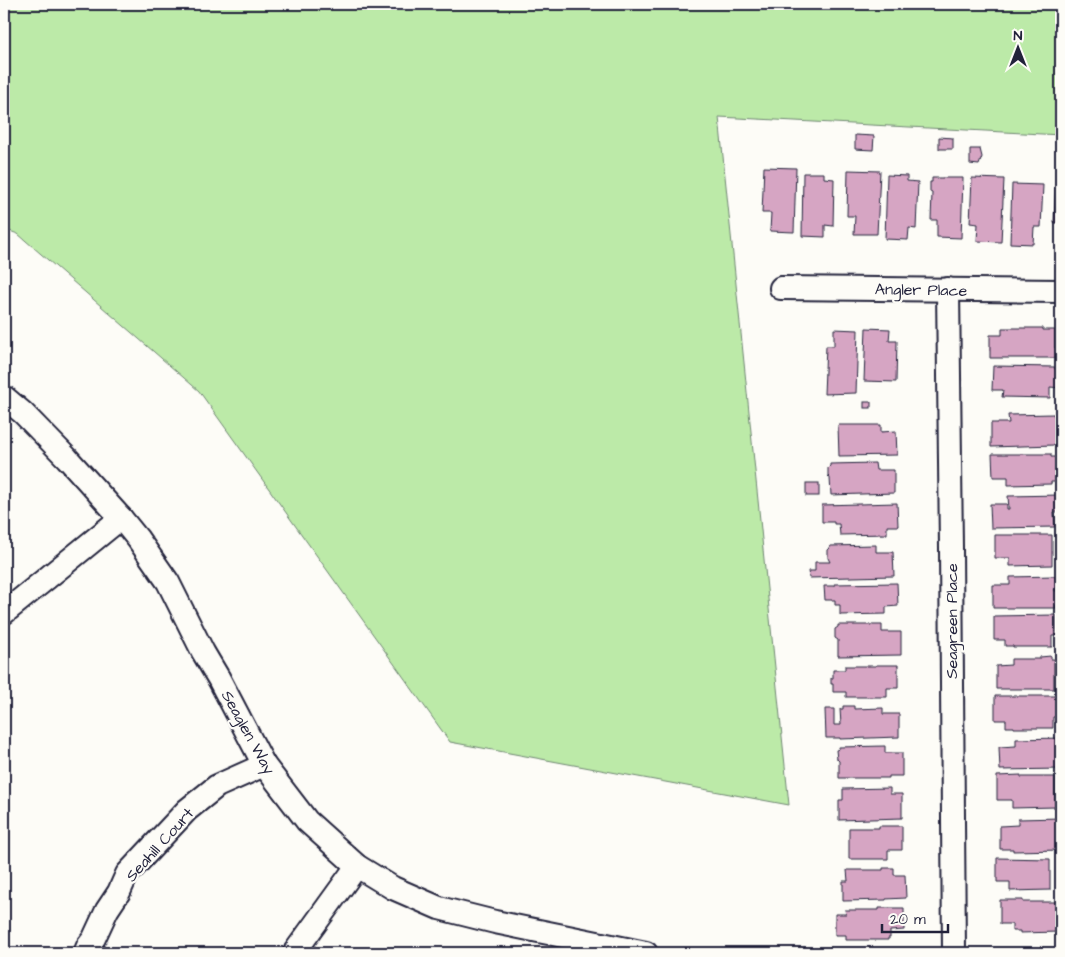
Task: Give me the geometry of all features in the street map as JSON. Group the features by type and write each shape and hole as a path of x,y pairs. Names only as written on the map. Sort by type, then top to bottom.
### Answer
{"street":[{"name":"Angler Place","path":"781,288 1061,292"},
{"name":"Seagreen Place","path":"948,289 954,953"},
{"name":"Seaglen Way","path":"4,398 23,414 67,458 138,539 168,582 203,652 264,765 307,821 357,866 393,888 439,908 496,922 579,947 646,953"},
{"path":"4,613 121,518"},
{"name":"Seahill Court","path":"85,953 127,874 187,810 217,786 264,765"},
{"path":"294,953 357,866"}],"green space":[{"path":"4,4 1061,4 1061,135 719,117 789,805 450,742 199,391 18,234 4,229"}],"building":[{"path":"855,135 874,136 873,150 855,149"},
{"path":"939,137 953,138 953,149 939,149"},
{"path":"970,149 980,149 982,157 979,165 970,164"},
{"path":"764,167 796,168 794,232 770,231 771,213 762,213"},
{"path":"848,170 880,171 877,234 854,234 855,216 847,216"},
{"path":"803,173 824,173 824,178 834,179 833,226 825,225 825,237 802,236"},
{"path":"887,175 907,176 907,181 918,182 916,229 909,228 908,240 885,239"},
{"path":"1056,176 1061,177 1061,223 1054,223"},
{"path":"932,178 963,178 961,238 937,237 937,220 931,220 932,193 930,192 930,182 932,182"},
{"path":"972,178 1004,179 1001,242 977,241 978,224 970,223"},
{"path":"1012,184 1043,185 1041,227 1034,227 1033,244 1010,243"},
{"path":"866,328 890,329 889,341 897,341 896,382 864,381"},
{"path":"1002,328 1043,328 1043,330 1055,330 1055,348 1061,348 1061,358 990,358 990,335 1002,335"},
{"path":"834,329 858,330 856,393 824,394 826,346 834,346"},
{"path":"993,366 1055,367 1055,369 1061,369 1061,388 1050,387 1050,398 1002,397 1003,390 992,390"},
{"path":"864,402 871,402 871,408 864,408"},
{"path":"1054,414 1057,427 1055,429 1061,429 1061,444 991,447 991,423 1009,423 1008,415"},
{"path":"838,425 881,425 881,432 896,431 897,455 839,456"},
{"path":"992,454 1051,454 1051,457 1061,457 1061,482 1008,485 1008,477 993,477"},
{"path":"875,463 876,470 894,470 894,493 831,495 830,478 828,476 830,464"},
{"path":"806,483 819,483 819,496 806,496"},
{"path":"1061,495 1061,512 1054,512 1055,527 991,528 990,504 1007,504 1007,509 1009,509 1008,496"},
{"path":"897,503 898,526 887,526 887,534 840,535 839,524 822,522 822,505"},
{"path":"995,535 1052,535 1052,565 1010,566 1010,558 995,558"},
{"path":"876,545 876,552 893,552 894,576 809,578 808,571 815,571 815,562 830,562 828,550 830,546"},
{"path":"1055,576 1056,581 1058,581 1058,589 1055,589 1055,591 1061,591 1061,605 1056,605 1056,608 993,608 993,585 1010,585 1010,577"},
{"path":"897,583 898,606 886,607 886,614 840,615 840,605 835,605 835,600 825,600 824,586 834,586 834,584"},
{"path":"1056,615 1056,636 1052,636 1052,647 1013,647 1005,646 1005,640 994,640 994,616"},
{"path":"838,625 882,625 882,632 901,632 901,655 838,656 838,640 835,638 835,629"},
{"path":"1051,656 1051,659 1054,659 1054,689 996,689 996,666 1011,665 1011,659 1040,659 1040,657"},
{"path":"898,665 898,688 887,688 887,697 846,697 846,692 833,692 831,678 833,678 833,670 845,670 845,666"},
{"path":"995,696 1057,696 1058,717 1053,717 1053,728 1006,727 1006,720 995,720"},
{"path":"843,706 854,706 854,709 883,708 883,714 899,714 899,737 826,738 825,709 834,709 834,725 841,725 840,709 843,709"},
{"path":"1061,738 1061,769 1000,770 999,747 1016,746 1016,739"},
{"path":"885,746 885,753 902,753 902,776 889,776 889,778 839,778 839,761 836,750 839,747"},
{"path":"1021,775 1021,777 1055,777 1055,807 1012,808 1012,800 997,800 997,776"},
{"path":"890,788 890,794 902,794 902,818 839,820 839,800 843,800 843,789"},
{"path":"1061,818 1061,850 1013,851 1013,849 1000,849 1000,826 1018,825 1018,819"},
{"path":"879,826 902,826 902,850 888,850 888,859 849,859 849,828 879,828"},
{"path":"997,858 1050,859 1050,890 1010,891 1010,882 997,882"},
{"path":"883,868 894,868 894,875 905,875 906,898 843,901 843,881 848,881 847,870 883,870"},
{"path":"1000,900 1061,902 1061,922 1058,922 1058,932 1020,933 1020,931 1012,931 1012,924 1000,924"},
{"path":"879,908 904,908 904,930 890,931 890,938 888,940 846,940 846,935 835,935 835,914 846,914 845,910 879,910"}]}
